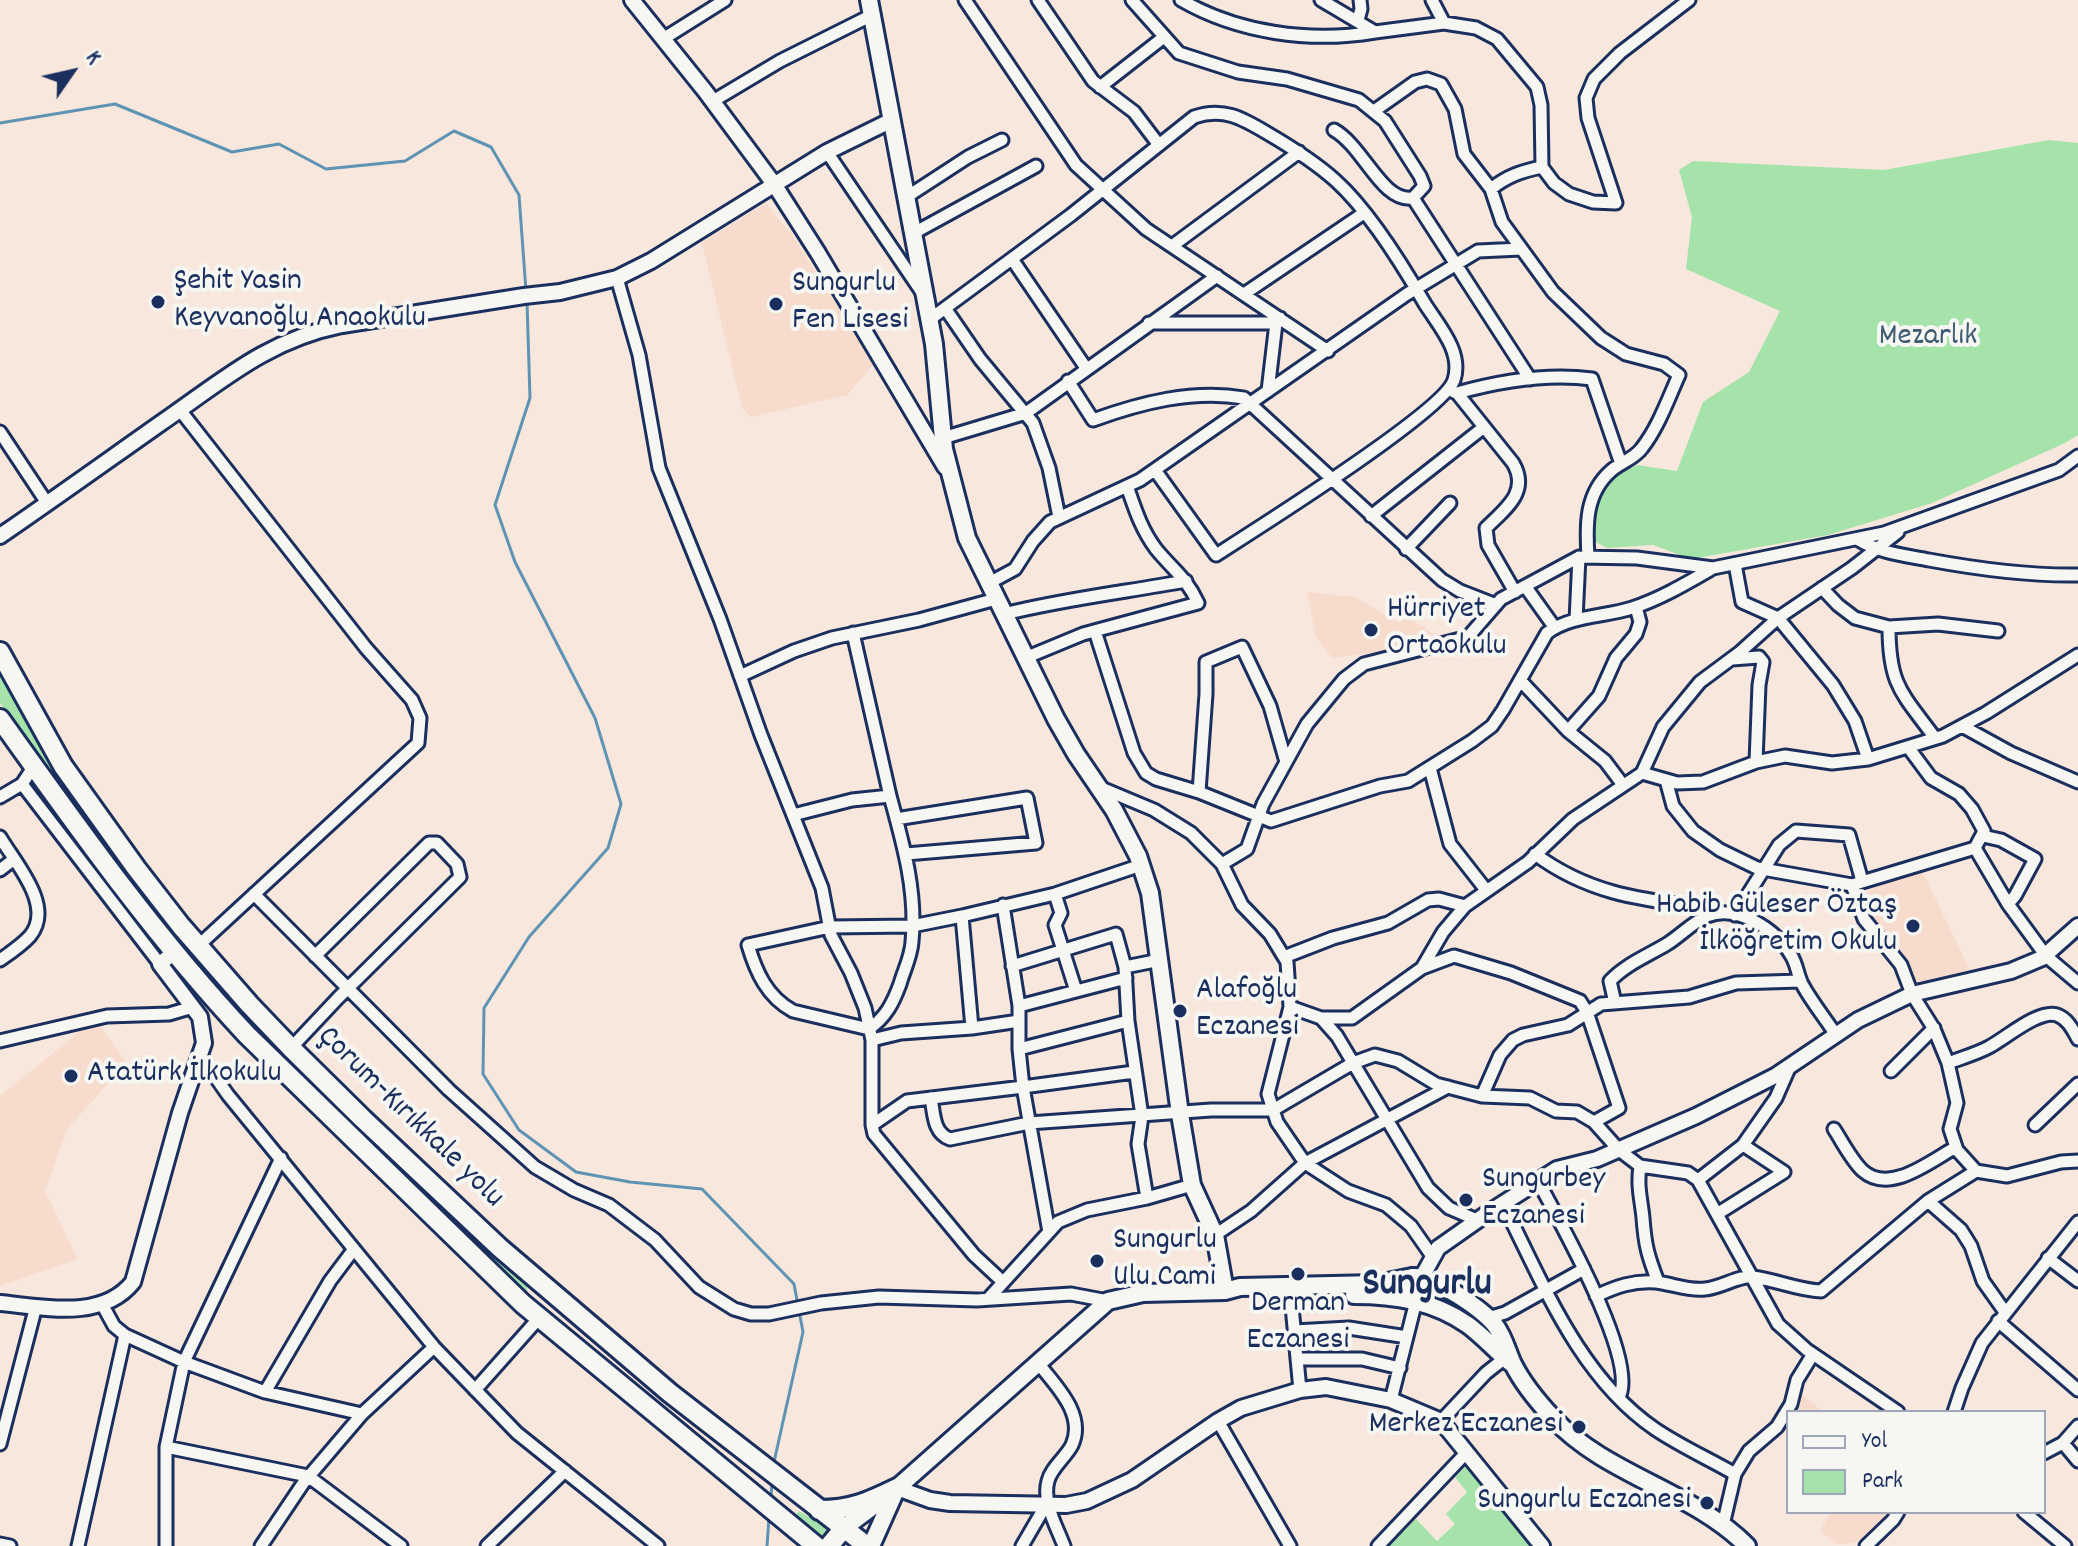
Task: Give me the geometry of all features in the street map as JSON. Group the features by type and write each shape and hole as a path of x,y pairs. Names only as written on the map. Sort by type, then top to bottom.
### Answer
{"highway":[{"name":"Çorum-Kırıkkale yolu","path":"0,652 70,776 136,868 198,946 291,1048 500,1248 737,1447 869,1546"},
{"name":"Çorum-Kırıkkale yolu","path":"0,719 34,766 102,875 167,958 539,1318 816,1546"},
{"path":"814,1506 845,1510 897,1488"},
{"path":"829,1546 844,1528"}],"main road":[{"path":"870,7 934,344 943,438 967,538 1076,754 1114,810 1141,865 1150,893 1192,1185 1233,1289 1241,1297 1383,1295 1419,1302 1472,1328 1510,1362 1541,1404 1578,1441 1723,1525 1747,1546"},
{"path":"1417,1277 1408,1286 1419,1302"},
{"path":"844,1528 897,1488 1108,1301 1143,1293 1378,1284 1417,1277 1442,1286 1488,1318 1501,1334 1510,1362"},
{"path":"1419,1302 1442,1299 1442,1286"},
{"path":"1472,1328 1488,1318"},
{"path":"869,1546 897,1488"}],"street":[{"path":"632,0 713,101 774,184 908,402 952,480"},
{"path":"663,39 725,0"},
{"path":"965,0 1076,165 1146,229 1244,294 1278,321 1328,351"},
{"path":"1038,0 1080,64 1100,87 1134,112 1159,145"},
{"path":"1132,0 1179,53 1238,72 1287,79 1359,100 1385,121 1424,186 1413,198 1394,195 1353,144 1334,130"},
{"path":"1181,0 1230,23 1320,37 1444,23 1470,26 1489,34 1534,80 1541,99 1542,167 1554,183 1569,194 1593,202 1616,203 1588,118 1586,98 1594,79 1620,53 1689,0"},
{"path":"1321,0 1375,32"},
{"path":"1358,20 1360,0"},
{"path":"1432,0 1444,23"},
{"path":"713,101 870,7"},
{"path":"1100,87 1164,37"},
{"path":"1374,111 1419,80 1441,84 1455,109 1464,154 1491,189 1502,222 1553,292 1601,338 1626,354 1664,364 1679,375 1655,429 1640,451 1609,473 1595,493 1588,510 1576,620"},
{"path":"929,320 1194,117 1220,112 1244,119 1299,152 1337,182 1364,213 1416,289 1455,353 1453,391 1513,463 1519,476 1515,499 1486,528 1488,545 1520,589 1555,628"},
{"path":"0,536 255,357 297,337 342,325 560,292 617,278 651,261 827,152 890,121"},
{"path":"905,198 955,165 1002,140"},
{"path":"827,152 924,295"},
{"path":"1172,246 1299,152"},
{"path":"912,234 1036,166"},
{"path":"1491,189 1504,178 1542,167"},
{"path":"1413,198 1530,379"},
{"path":"1244,294 1364,213"},
{"path":"989,583 1015,569 1050,522 1155,470 1416,289 1478,251 1521,249"},
{"path":"1012,259 1086,368"},
{"path":"943,438 1026,413 1217,276"},
{"path":"617,278 639,355 659,468 822,888 830,927 865,1008 871,1035 872,1125 878,1142 945,1217 974,1255 1003,1282"},
{"path":"945,308 980,359 1026,413 1041,439 1059,517"},
{"path":"1148,323 1278,321"},
{"path":"1268,391 1278,321"},
{"path":"1155,470 1216,555 1331,479 1453,391 1562,375 1592,379 1621,464"},
{"path":"1068,381 1093,420 1138,403 1175,398 1239,397 1250,403 1406,549 1451,586 1496,605"},
{"path":"180,410 366,648 412,700 420,718 418,743 198,946"},
{"path":"1371,516 1484,427"},
{"path":"0,432 47,503"},
{"path":"1095,631 1134,753 1146,773 1271,821 1281,820 1380,786 1408,781 1492,726 1547,633 1566,621 1604,617 1636,607 1713,568 1857,539 1907,525 2059,470 2078,456"},
{"path":"1025,658 1095,631 1198,603 1186,581 1148,537 1139,522 1127,486"},
{"path":"1406,549 1450,503"},
{"path":"1422,968 1443,932 1465,906 1535,854 1573,819 1642,773 1663,727 1700,682 1778,618 1907,525"},
{"path":"1857,539 1875,550 1983,570 2049,576 2078,575"},
{"path":"1222,864 1247,849 1263,804 1307,724 1344,679 1364,664 1468,637 1496,605 1520,589 1584,557 1637,558 1713,568"},
{"path":"1735,564 1742,602 1778,618 1833,685 1855,721 1868,759"},
{"path":"740,676 794,651 853,633 1000,607 1113,594 1186,581"},
{"path":"1822,588 1855,618 1889,627 1938,624 1998,631"},
{"path":"1568,731 1599,696 1616,658 1636,634 1640,622 1636,607"},
{"path":"1889,627 1893,676 1935,738"},
{"path":"853,633 906,854 912,926 910,956 892,1004 871,1035"},
{"path":"1199,792 1206,662 1242,647 1270,706 1286,762"},
{"path":"1642,773 1677,783 1703,782 1756,762 1785,756 1832,763 1868,759 1962,726 2078,655"},
{"path":"1731,659 1756,657 1763,662 1756,762"},
{"path":"1520,680 1568,731 1599,755 1623,785"},
{"path":"1962,726 2011,753 2078,782"},
{"path":"1908,747 1931,778 1959,794 1972,809 1983,836"},
{"path":"0,797 22,784 34,766"},
{"path":"1430,768 1450,844 1486,890"},
{"path":"1666,780 1673,806 1693,831 1720,850 1763,870 1857,883 1975,848 1983,836"},
{"path":"22,784 102,875"},
{"path":"1098,787 1154,810 1179,825 1222,864 1242,905 1270,934 1287,962 1290,1007 1268,1094 1277,1122 1305,1163 1348,1191 1386,1205 1411,1226 1432,1256"},
{"path":"793,815 852,800 890,796"},
{"path":"896,819 1027,798 1036,843 906,854"},
{"path":"1735,915 1779,845 1796,831 1849,835 1864,919 1901,965 1912,994 1934,1028 1948,1063 1957,1103 1950,1129 1956,1147 1976,1171 2007,1176 2061,1162 2078,1161"},
{"path":"1983,836 2001,840 2035,859 2008,904"},
{"path":"0,837 35,896 38,921 31,935 0,960"},
{"path":"291,1048 460,877 457,864 437,843 426,845 315,956"},
{"path":"1975,848 2008,904 2046,956 2078,983"},
{"path":"1535,854 1556,870 1607,892 1697,907 1706,916"},
{"path":"0,870 13,860"},
{"path":"1019,1021 972,1028 871,1035 783,1006 765,986 748,945 830,927 912,926 962,916 1055,894 1141,865"},
{"path":"254,894 449,1090 535,1167 574,1190 609,1205 655,1240 699,1287 734,1309 751,1314 783,1312 821,1303 879,1297 988,1299 1071,1294 1108,1301"},
{"path":"1055,894 1061,913 1055,925 1076,991"},
{"path":"1284,957 1333,938 1388,923 1428,900 1439,899 1465,906"},
{"path":"1003,905 1019,1006 1023,1087 1049,1232"},
{"path":"1615,1003 1609,985 1632,963 1667,944 1706,916 1718,913 1735,915 1746,917 1778,938 1792,956 1800,981 1836,1035"},
{"path":"962,916 972,1028"},
{"path":"1417,1277 1438,1248 1557,1169 1597,1159 1696,1116 1790,1066 1858,1020 1912,994 2011,971 2046,956 2078,926"},
{"path":"1012,966 1116,934 1126,972 1128,1021 1142,1116 1138,1144 1147,1198"},
{"path":"1290,1007 1321,1018 1352,1018 1422,968 1454,956 1511,973 1573,998 1587,1012 1619,1108 1594,1122"},
{"path":"0,1303 85,1308 102,1304 125,1292 137,1273 180,1113 205,1035 200,1017 167,958"},
{"path":"1019,1006 1076,991 1160,960"},
{"path":"1482,1096 1500,1055 1513,1040 1568,1025 1601,1004 1689,997 1736,983 1800,981"},
{"path":"0,1041 107,1016 169,1014 193,1007"},
{"path":"1948,1063 1987,1048 2028,1022 2044,1016 2057,1015 2065,1020 2078,1039"},
{"path":"1321,1018 1337,1036 1428,1188 1449,1208 1477,1220"},
{"path":"1019,1049 1128,1021"},
{"path":"1891,1071 1934,1028"},
{"path":"200,1055 217,1081 434,1347 517,1433 651,1544"},
{"path":"931,1098 937,1130 945,1138 1029,1123 1225,1109 1273,1110 1353,1063 1375,1055 1398,1061 1436,1084 1482,1096 1530,1098 1556,1111 1577,1112 1594,1122 1619,1150 1640,1166 1688,1173 1698,1180 1778,1324 1813,1354 1895,1410"},
{"path":"1698,1180 1743,1145 1776,1098 1790,1066"},
{"path":"872,1125 902,1103 1134,1072"},
{"path":"2035,1125 2078,1084"},
{"path":"1216,1241 1305,1163 1448,1087"},
{"path":"1834,1129 1860,1168 1879,1179 1904,1175 1956,1147"},
{"path":"1717,1214 1784,1172 1743,1145"},
{"path":"166,1546 166,1447 184,1362 281,1158"},
{"path":"1640,1166 1637,1187 1643,1238 1658,1282"},
{"path":"1596,1296 1626,1284 1658,1282 1707,1289 1750,1276 1802,1290 1821,1291 1928,1201 1976,1171"},
{"path":"1538,1181 1596,1296 1615,1350 1622,1388 1619,1397"},
{"path":"988,1299 1058,1222 1087,1210 1192,1185"},
{"path":"1928,1201 1961,1230 1971,1246 1983,1281 2001,1317 2078,1390"},
{"path":"1503,1204 1573,1341 1619,1397 1654,1428 1735,1474"},
{"path":"1955,1410 1982,1343 2078,1222"},
{"path":"265,1392 330,1281 354,1249"},
{"path":"2048,1258 2078,1281"},
{"path":"1488,1318 1505,1313 1584,1269"},
{"path":"1291,1296 1300,1390"},
{"path":"1391,1400 1419,1302"},
{"path":"102,1304 114,1326 125,1335 184,1362 265,1392 362,1414"},
{"path":"0,1444 36,1306"},
{"path":"475,1390 539,1318"},
{"path":"1294,1331 1349,1328 1407,1337"},
{"path":"78,1546 125,1335"},
{"path":"261,1546 308,1476 362,1414 434,1347"},
{"path":"1787,1410 1797,1380 1813,1354"},
{"path":"1297,1359 1362,1359 1400,1368"},
{"path":"1441,1421 1486,1373 1510,1362"},
{"path":"1038,1363 1069,1405 1075,1428 1072,1445 1048,1480 1047,1503 1064,1546"},
{"path":"897,1488 930,1500 950,1503 1077,1504 1116,1489 1241,1408 1300,1390 1326,1387 1412,1406 1441,1421 1542,1546"},
{"path":"1723,1525 1735,1474 1749,1451 1777,1427 1786,1412"},
{"path":"1218,1421 1290,1546"},
{"path":"2046,1452 2063,1443 2078,1426"},
{"path":"2063,1443 2078,1461"},
{"path":"166,1447 308,1476 401,1546"},
{"path":"1378,1546 1467,1452"},
{"path":"487,1546 565,1471"},
{"path":"1022,1546 1047,1503"},
{"path":"1866,1546 1897,1514"},
{"path":"2026,1514 2065,1546"},
{"path":"0,1544 10,1546"}],"shaded area":[{"name":"Sungurlu Fen Lisesi","path":"766,203 793,236 874,364 847,395 751,417 742,408 702,243"},
{"name":"Hürriyet Ortaokulu","path":"1307,592 1355,597 1399,623 1408,617 1442,640 1431,645 1332,658 1316,637"},
{"name":"Habib Güleser Öztaş İlköğretim Okulu","path":"1921,869 1970,970 1915,983 1899,955 1854,897"},
{"path":"98,1023 127,1063 67,1129 45,1191 78,1259 0,1286 0,1096 88,1025"},
{"path":"1802,1395 1821,1410 1794,1410"},
{"path":"1830,1514 1889,1514 1883,1525 1852,1543 1836,1544 1820,1531"}],"green space":[{"name":"Mezarlık","path":"2049,140 2078,143 2078,435 1932,503 1828,535 1691,559 1653,545 1607,548 1594,541 1598,495 1610,477 1637,465 1677,471 1703,402 1749,372 1780,311 1686,269 1692,217 1679,170 1693,161 1884,170"},
{"path":"0,672 61,775 403,1168 527,1284 527,1291 523,1293 272,1050 173,940 0,703"},
{"path":"1469,1463 1536,1546 1388,1546 1416,1519 1437,1541 1455,1524 1446,1514 1467,1492 1455,1477"},
{"path":"799,1511 834,1531 824,1542 796,1514"}],"waterway":[{"path":"0,123 115,104 232,152 279,144 326,169 405,161 454,131 491,147 519,195 526,291"},
{"path":"527,302 530,398 495,505 515,562 595,718 621,804 608,848 529,937 484,1008 483,1074 519,1130 576,1172 630,1182 702,1189 794,1284 803,1332 774,1462"},
{"path":"771,1498 772,1482"},
{"path":"767,1546 769,1518"}],"place":[{"name":"Şehit Yasin Keyvanoğlu Anaokulu","path":"158,302"},
{"name":"Sungurlu Fen Lisesi","path":"776,304"},
{"name":"Hürriyet Ortaokulu","path":"1371,630"},
{"name":"Habib Güleser Öztaş İlköğretim Okulu","path":"1913,926"},
{"name":"Alafoğlu Eczanesi","path":"1180,1011"},
{"name":"Atatürk İlkokulu","path":"71,1076"},
{"name":"Sungurbey Eczanesi","path":"1466,1200"},
{"name":"Sungurlu Ulu Cami","path":"1097,1261"},
{"name":"Derman Eczanesi","path":"1298,1274"},
{"name":"Merkez Eczanesi","path":"1579,1427"},
{"name":"Sungurlu Eczanesi","path":"1707,1503"}],"district":[{"name":"Sungurlu","path":"1427,1288"}]}
